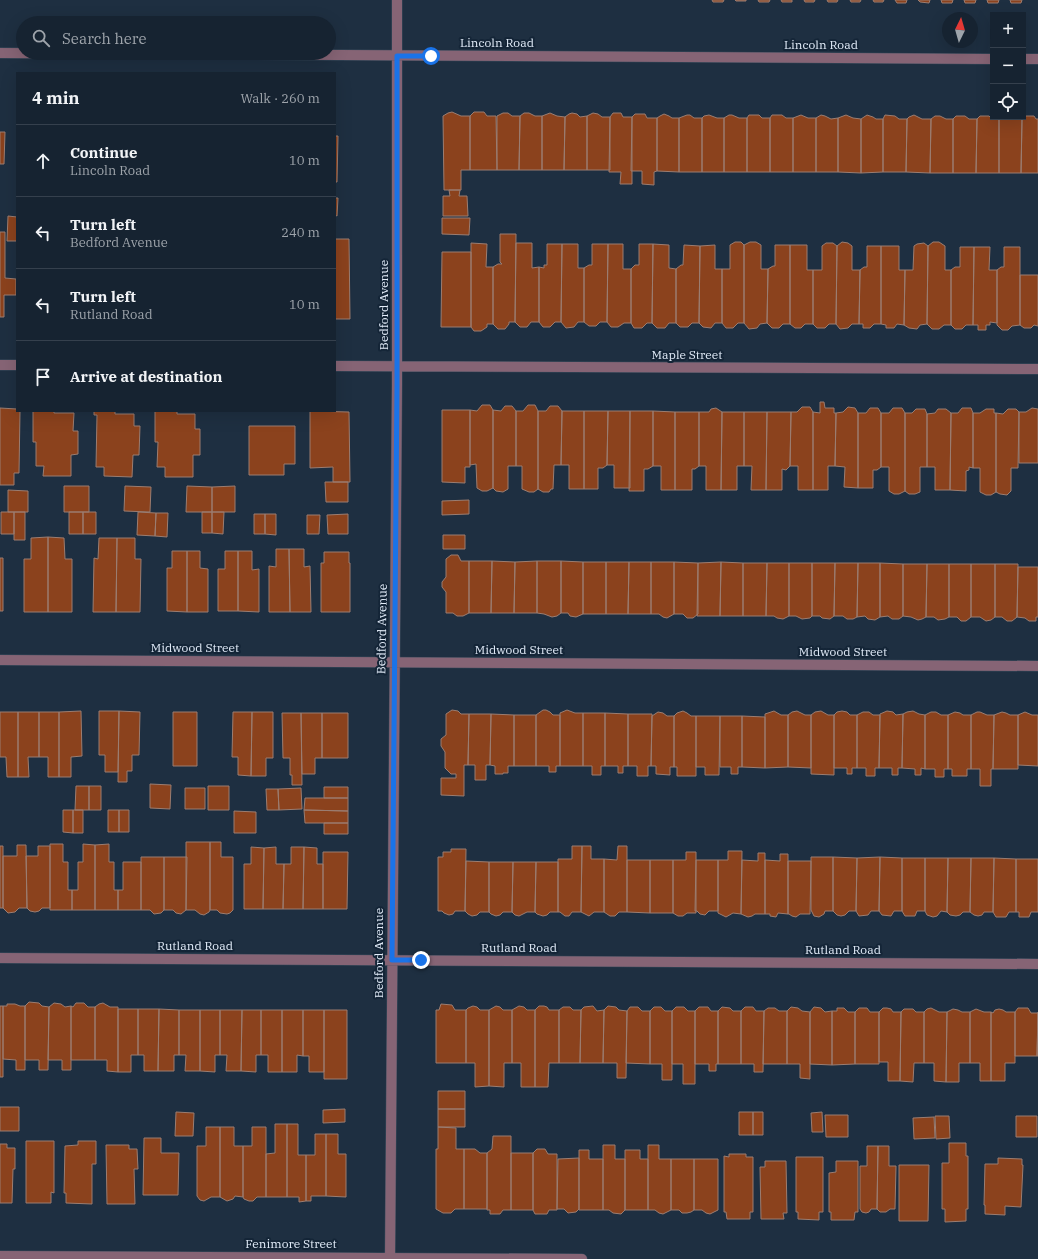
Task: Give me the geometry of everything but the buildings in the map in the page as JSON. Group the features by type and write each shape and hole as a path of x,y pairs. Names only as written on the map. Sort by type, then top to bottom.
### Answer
{"street":[{"name":"Bedford Avenue","path":"390,1258 397,366 397,0"},
{"name":"Lincoln Road","path":"0,53 16,53"},
{"name":"Lincoln Road","path":"336,56 990,59"},
{"path":"1026,59 1038,60"},
{"path":"0,365 16,365"},
{"name":"Maple Street","path":"336,366 1038,369"},
{"name":"Midwood Street","path":"0,660 1038,666"},
{"name":"Rutland Road","path":"0,958 1038,964"},
{"name":"Fenimore Street","path":"0,1256 582,1259"}],"route":[{"path":"421,960 392,960 397,385 397,56 431,56"}]}
